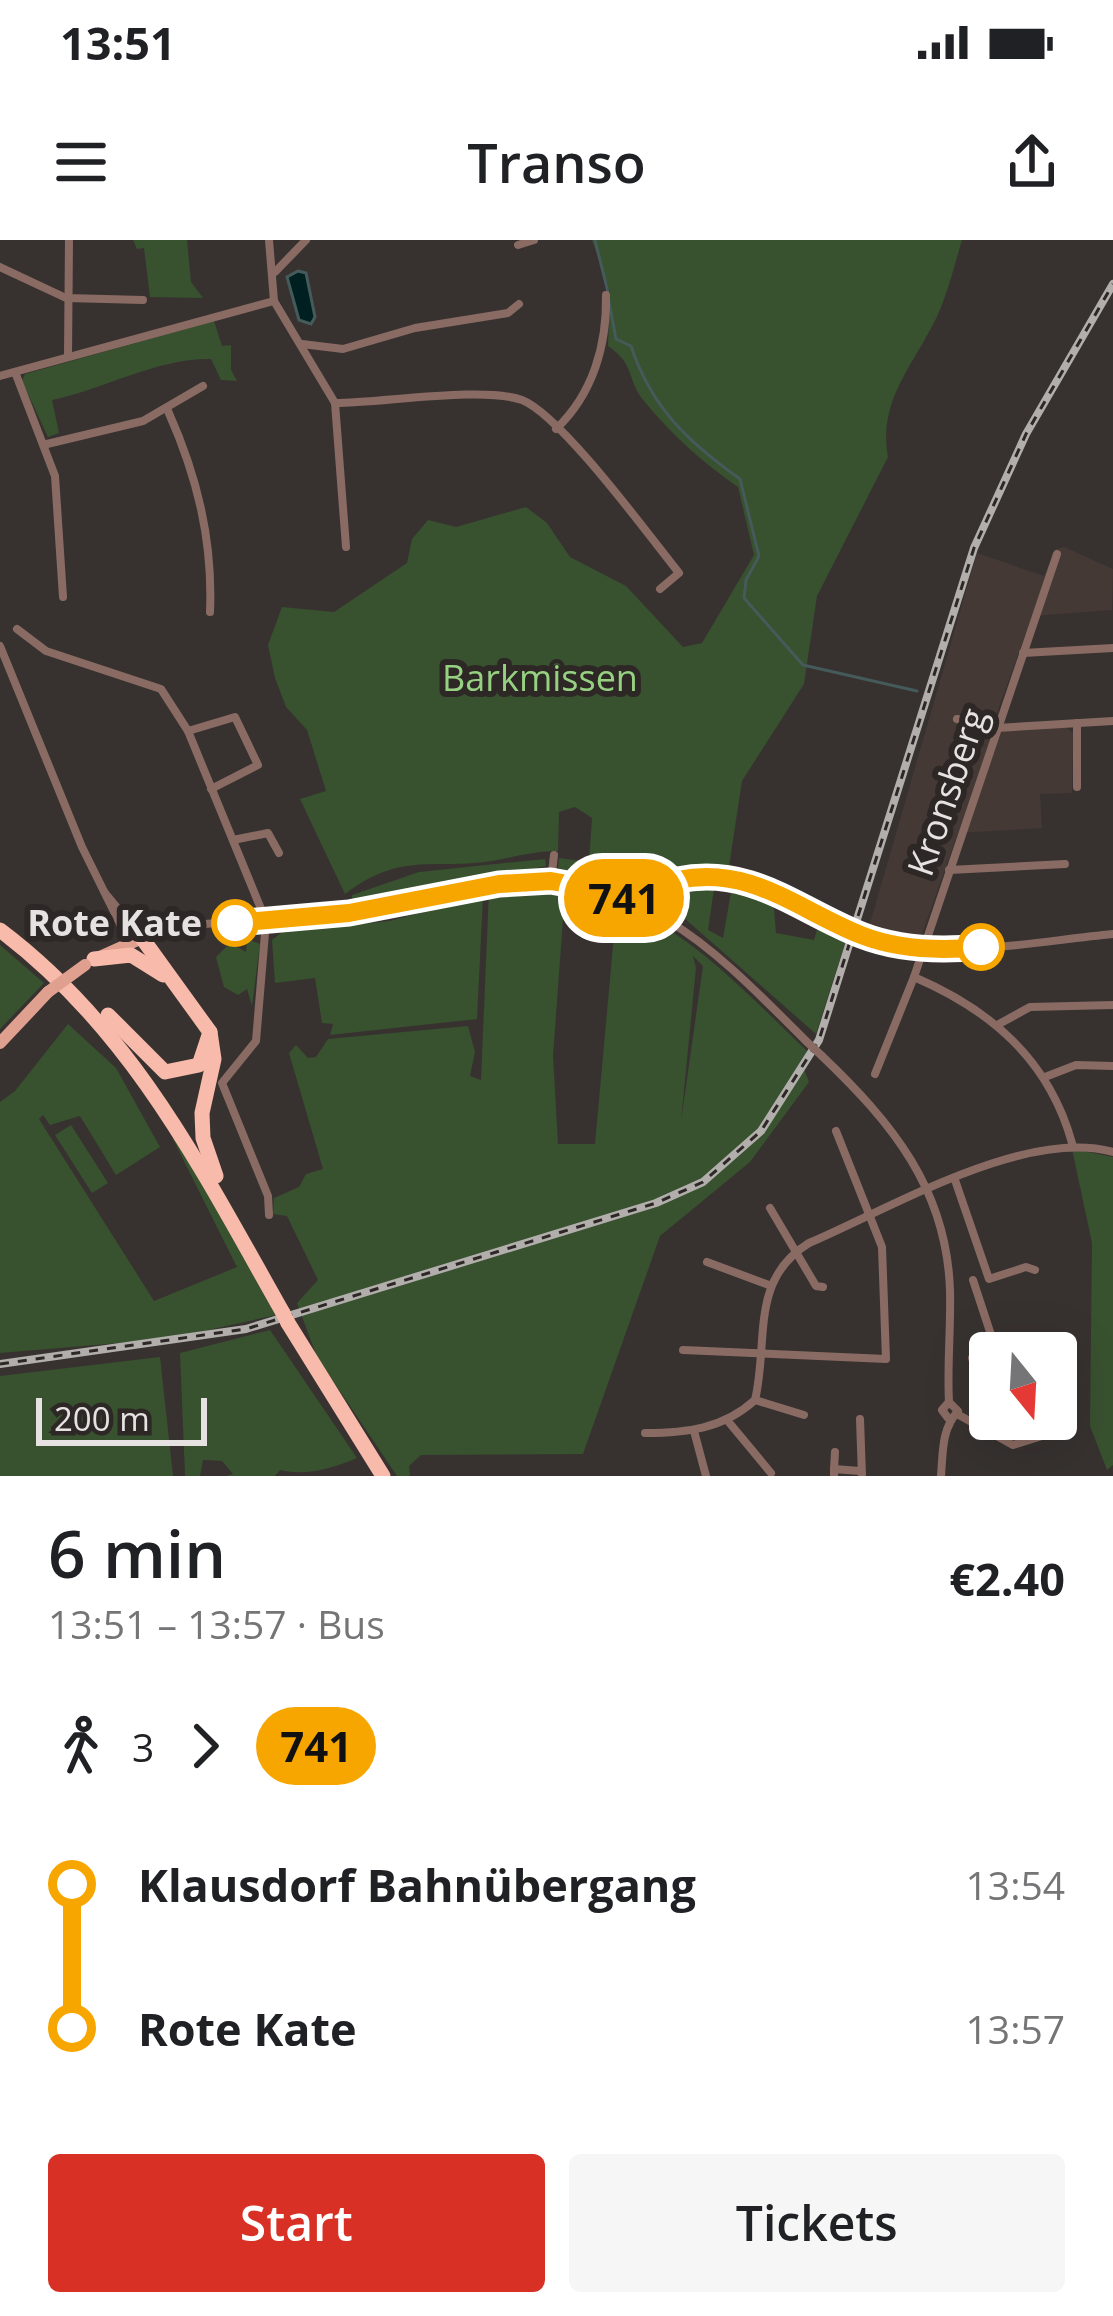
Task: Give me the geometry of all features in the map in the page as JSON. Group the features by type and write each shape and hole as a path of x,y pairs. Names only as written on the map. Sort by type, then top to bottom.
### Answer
{"highway":[{"path":"0,918 165,1072 199,1065 210,1032"},
{"path":"0,930 67,987 135,1062 383,1476"},
{"path":"135,940 145,960 188,997"},
{"path":"135,940 188,997 210,1032 214,1059 202,1113 203,1138 216,1176"},
{"path":"90,962 131,956 145,960"},
{"path":"103,1010 167,1093 216,1176 285,1318"}],"main road":[{"path":"0,1043 48,992 90,962 135,940"}],"street":[{"path":"68,356 69,240"},
{"path":"268,240 275,272 274,301 335,403 343,454 346,547"},
{"path":"275,272 306,240"},
{"path":"518,245 534,240"},
{"path":"0,267 66,298 143,300"},
{"path":"556,429 580,405 592,378 602,346 606,295"},
{"path":"0,376 274,301"},
{"path":"302,344 326,350 359,346 416,328 508,313 519,304"},
{"path":"15,372 47,444 64,561 62,597"},
{"path":"47,444 168,411 203,386"},
{"path":"335,403 490,395 526,401 617,493 679,573 660,589"},
{"path":"168,411 201,500 210,553 210,612"},
{"name":"Kronsberg","path":"875,1074 914,976 1057,554"},
{"path":"17,629 46,651 160,689 188,731 266,921 265,992 256,1041 223,1083 268,1196 269,1214"},
{"path":"0,646 105,893 135,940 349,913 499,884 551,881 600,890 661,914 708,946 901,1138 930,1191 948,1263 949,1402 942,1410 969,1423"},
{"path":"1023,652 1113,648"},
{"path":"188,731 235,717 258,765 211,789"},
{"path":"957,719 997,728 1113,721"},
{"path":"1076,787 1077,724"},
{"path":"233,840 268,833 279,854"},
{"path":"551,881 554,856"},
{"path":"949,870 1065,864"},
{"path":"661,914 678,880 729,880 763,884 860,935 922,949 1113,934"},
{"path":"914,976 953,993 999,1024 1045,1077 1072,1143"},
{"path":"999,1024 1030,1007 1113,1005"},
{"path":"1045,1077 1076,1065 1113,1066"},
{"path":"682,1350 886,1359 885,1260 836,1131"},
{"path":"646,1433 694,1431 727,1420 755,1400 769,1285 795,1252 1025,1151 1072,1143 1113,1152"},
{"path":"956,1180 989,1279 1026,1267 1035,1270"},
{"path":"770,1208 816,1286 823,1287"},
{"path":"707,1262 769,1285"},
{"path":"973,1280 990,1332"},
{"path":"755,1400 804,1415"},
{"path":"941,1476 953,1416"},
{"path":"835,1452 834,1473 861,1473 860,1419"},
{"path":"727,1420 771,1473"},
{"path":"694,1431 706,1476"}],"shaded area":[{"path":"1064,547 1113,569 1112,610 1032,616 990,732 1065,727 1073,733 1072,793 1040,794 1042,828 958,833 919,942 867,934 977,553 1044,576 1056,549"}],"green space":[{"path":"133,240 187,240 191,282 203,298 150,297 144,248 137,249"},
{"name":"Barkmissen","path":"592,240 962,240 939,312 894,398 888,416 888,457 817,596 804,684 742,781 728,873 687,876 652,897 558,868 559,858 589,862 592,818 575,807 559,812 558,851 401,867 345,894 300,799 326,791 307,730 286,707 275,678 268,645 282,607 334,612 407,563 412,539 428,520 456,527 526,507 547,523 570,557 626,586 683,647 702,643 754,555 738,487 665,425 638,393 623,360 608,346 610,292"},
{"path":"214,321 222,346 231,345 231,370 237,381 221,380 211,359 151,369 52,400 59,433 48,437 22,381 25,374"},
{"path":"545,859 546,866 352,905 352,895 419,872"},
{"path":"715,882 708,930 723,938 732,886 773,895 776,933 814,940 820,920 848,934 816,1034 675,910 682,885"},
{"path":"526,887 572,892 613,902 649,918 714,963 807,1051 802,1064 809,1082 750,1162 660,1236 583,1454 421,1455 409,1466 410,1476 397,1476 317,1357 297,1303 318,1280 287,1216 273,1214 274,1198 299,1187 306,1174 323,1169 289,1053 296,1045 308,1058 316,1057 328,1039 468,1026 475,1052 470,1076 481,1080 489,891","holes":["564,905 616,913 595,1144 558,1144 553,1056","693,956 703,966 681,1121 696,968"]},
{"path":"483,897 477,1019 330,1035 333,1024 322,1023 315,978 275,983 272,940 282,932 389,921"},
{"path":"247,939 260,944 252,1006 247,989 238,995 224,987 216,957 230,943 246,952"},
{"path":"0,945 44,983 0,1029"},
{"path":"68,1024 116,1068 160,1147 116,1175 80,1116 50,1125 43,1115 39,1119 154,1301 237,1267 173,1139 178,1135 276,1315 167,1339 0,1353 0,1102 15,1091"},
{"path":"71,1125 108,1183 92,1193 55,1135"},
{"path":"1072,1149 1113,1157 1113,1465 1107,1470 1090,1426 1092,1243"},
{"path":"270,1330 357,1458 318,1470 280,1470 275,1476 226,1476 233,1474 222,1461 203,1460 200,1476 185,1476 180,1353"},
{"path":"160,1357 173,1476 0,1476 0,1376"}],"water":[{"path":"298,271 306,273 315,317 311,324 299,320 287,277"}],"waterway":[{"path":"595,240 608,292"},
{"path":"609,302 616,339 631,346 661,405 688,437 740,479 759,556 746,580 744,598 803,665 917,691"}],"railway":[{"path":"0,1364 246,1329 656,1203 703,1182 761,1131 819,1040 974,548 1026,434 1113,284"}],"bus line":[{"name":"741","path":"235,923 349,913 499,884 551,881 600,890 661,914 678,880 706,878 763,884 860,935 883,942 936,950 981,947"}],"place":[{"name":"Rote Kate","path":"235,923"}]}
